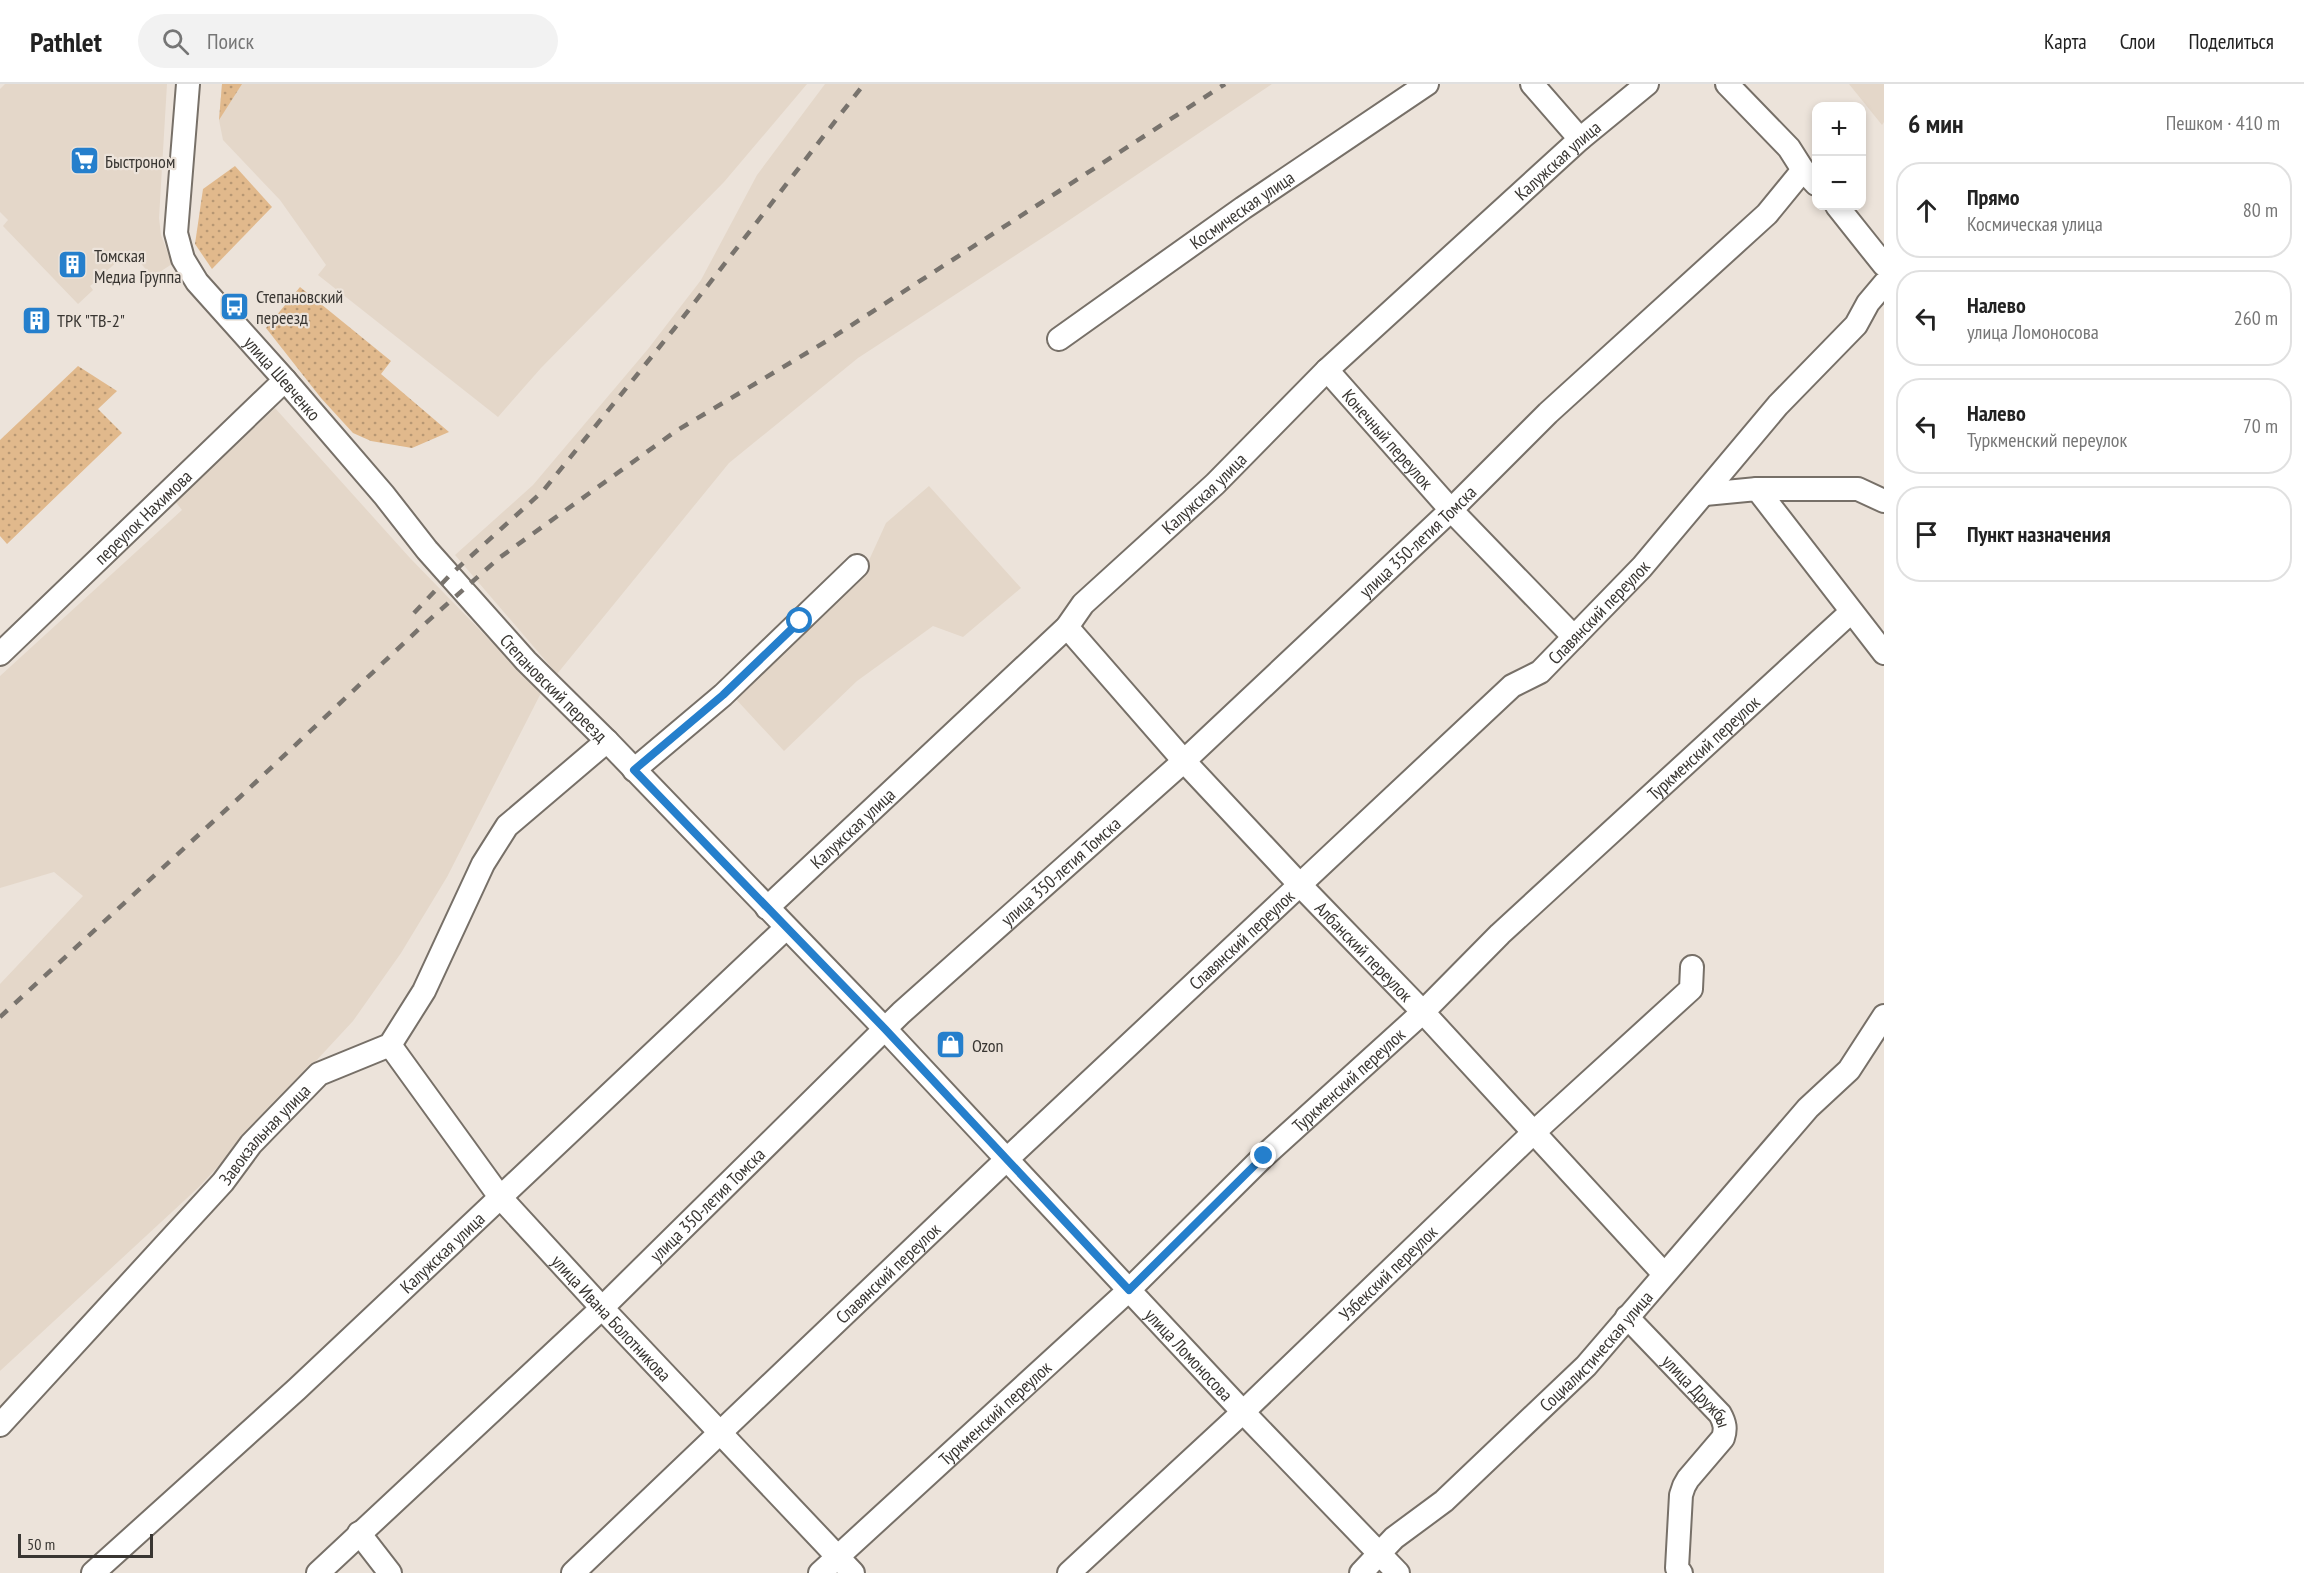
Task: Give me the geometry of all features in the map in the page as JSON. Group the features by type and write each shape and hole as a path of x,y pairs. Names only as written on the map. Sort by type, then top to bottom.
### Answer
{"street":[{"name":"улица Шевченко","path":"188,84 176,233 183,259 197,282 217,306 285,380 384,495 427,549"},
{"name":"Космическая улица","path":"1059,339 1244,208 1427,84"},
{"path":"1532,84 1580,139"},
{"name":"Калужская улица","path":"767,908 1066,627 1083,604 1215,484 1326,370 1580,139 1647,84"},
{"path":"1727,84 1789,148 1810,177"},
{"name":"улица 350-летия Томска","path":"318,1573 602,1308 885,1029 1184,762 1451,510 1548,413 1810,177"},
{"path":"1841,210 1884,265"},
{"name":"Славянский переулок","path":"573,1573 1006,1160 1512,686 1540,672 1642,567 1778,405 1856,326 1868,303 1884,284"},
{"name":"Конечный переулок","path":"1326,370 1451,510 1574,637"},
{"name":"переулок Нахимова","path":"0,654 285,380"},
{"path":"1705,494 1757,489 1858,489 1884,501"},
{"path":"1757,489 1884,653"},
{"name":"Степановский переезд","path":"427,549 526,661 634,770"},
{"path":"634,770 723,695 857,566"},
{"name":"Туркменский переулок","path":"820,1573 1129,1290 1264,1156 1423,1012 1500,934 1851,612"},
{"name":"Албанский переулок","path":"1066,627 1184,762 1423,1012 1664,1274"},
{"path":"390,1045 424,991 483,864 507,826 607,741"},
{"name":"улица Ломоносова","path":"634,770 885,1029 1243,1412 1398,1573"},
{"name":"Калужская улица","path":"93,1573 297,1389 786,928"},
{"name":"Узбекский переулок","path":"1069,1573 1243,1412 1533,1133 1691,989 1692,967"},
{"name":"Социалистическая улица","path":"1361,1573 1379,1552 1444,1501 1586,1366 1809,1108 1850,1070 1884,1016"},
{"name":"улица Ивана Болотникова","path":"390,1045 500,1197 853,1573"},
{"name":"Завокзальная улица","path":"0,1425 223,1182 251,1144 320,1074 390,1045"},
{"name":"улица Дружбы","path":"1627,1317 1724,1422 1726,1431 1723,1438 1688,1479 1682,1495 1677,1568 1681,1573"},
{"path":"359,1533 390,1573"}],"shaded area":[{"path":"5,84 167,84 159,218 161,235 172,264 152,277 130,250 90,286 93,290 78,304 3,226 8,220 0,212 0,89"},
{"path":"222,84 807,84 724,182 541,368 498,417 318,275 326,265 280,200 223,140 219,120"},
{"path":"222,84 242,84 219,120"},
{"path":"825,84 1272,84 858,358 729,463 557,674 455,555 533,485 648,349 701,280 757,175"},
{"path":"1849,84 1884,84 1884,122 1882,125 1866,102 1863,102"},
{"path":"235,166 272,207 212,269 195,244 203,189"},
{"path":"300,287 391,361 381,374 449,432 412,448 371,441 353,433 321,398 266,328"},
{"path":"78,366 117,391 98,409 122,433 7,544 0,536 0,440"},
{"path":"275,408 410,558 541,693 447,877 401,953 353,1021 199,1187 0,1371 0,984 83,896 54,872 0,888 0,676 182,510 174,500"},
{"path":"929,486 1021,588 963,637 933,626 857,681 784,751 733,696 865,569 886,523"}],"railway":[{"path":"414,613 450,575 543,491 674,329 864,84"},
{"path":"0,1017 419,629 499,558 676,431 830,339 1225,84"}],"place":[{"name":"Быстроном","path":"84,161"},
{"name":"Томская Медиа Группа","path":"73,265"},
{"name":"Степановский переезд","path":"235,306"},
{"name":"ТРК \"ТВ-2\"","path":"36,320"},
{"name":"Ozon","path":"951,1045"}],"route":[{"path":"800,621 723,695 634,770 885,1029 1129,1290 1264,1156"}]}
